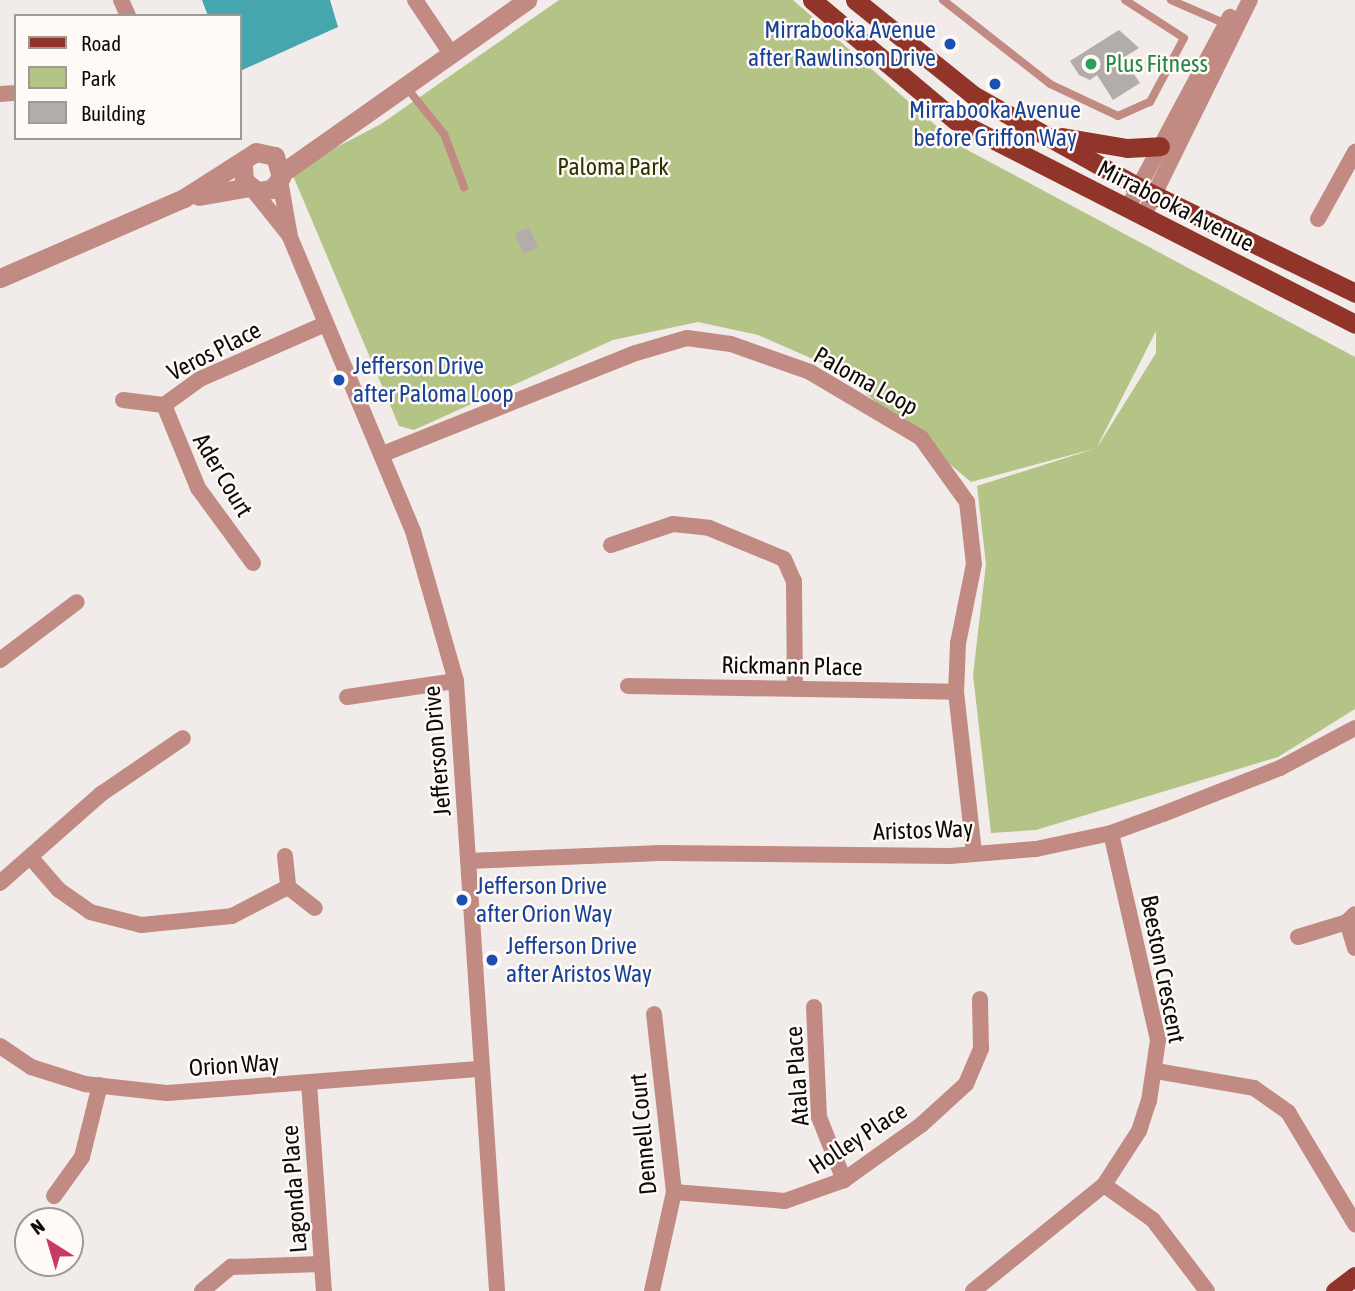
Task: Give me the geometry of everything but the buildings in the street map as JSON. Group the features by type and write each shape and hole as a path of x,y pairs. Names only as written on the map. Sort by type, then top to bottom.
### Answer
{"main road":[{"name":"Mirrabooka Avenue","path":"812,0 956,120 1355,324"},
{"name":"Mirrabooka Avenue","path":"855,0 973,95 1146,191 1355,293"},
{"path":"1031,127 1091,144 1160,146"},
{"path":"1335,1291 1355,1276"}],"street":[{"path":"415,0 452,55"},
{"path":"1146,191 1160,146 1238,0"},
{"path":"1135,213 1250,0"},
{"path":"184,198 251,188 268,190 325,140 407,88 524,1"},
{"path":"0,278 184,198 243,165 256,152 271,153 325,140"},
{"path":"1318,219 1355,152"},
{"path":"271,153 281,177"},
{"path":"243,165 251,188"},
{"name":"Jefferson Drive","path":"281,177 290,237 325,324 383,454 430,580 456,681 497,1291"},
{"name":"Jefferson Drive","path":"251,188 290,237"},
{"name":"Veros Place","path":"123,400 164,405 200,379 325,324"},
{"name":"Paloma Loop","path":"383,454 636,352 687,338 731,344 810,372 921,438 967,502 974,564 958,643 956,692 974,852"},
{"name":"Ader Court","path":"164,405 198,488 253,564"},
{"path":"611,545 673,524 709,528 784,559 794,581 794,689"},
{"path":"0,660 77,602"},
{"path":"347,697 456,681"},
{"name":"Rickmann Place","path":"628,686 956,692"},
{"name":"Aristos Way","path":"468,861 661,853 950,856 1036,849 1111,833 1280,768 1355,728"},
{"path":"0,883 32,859 101,794 183,737"},
{"name":"Beeston Crescent","path":"985,1288 1104,1185 1139,1131 1156,1071 1158,1040 1111,833"},
{"path":"285,856 288,887 315,908"},
{"path":"32,859 60,890 90,912 141,925 232,916 288,887"},
{"path":"1298,937 1351,918 1355,948"},
{"name":"Holley Place","path":"674,1192 785,1201 844,1180 921,1125 966,1084 981,1048 980,999"},
{"name":"Atala Place","path":"814,1007 820,1117 844,1180"},
{"name":"Dennell Court","path":"652,1291 674,1192 654,1014"},
{"name":"Orion Way","path":"0,1046 31,1067 100,1085 167,1093 481,1069"},
{"path":"1156,1071 1254,1088 1288,1112 1355,1224"},
{"name":"Lagonda Place","path":"309,1083 324,1291"},
{"path":"54,1196 82,1157 100,1085"},
{"path":"1104,1185 1153,1220 1207,1291"},
{"path":"202,1291 231,1267 322,1264"}],"lane":[{"path":"943,0 1050,84 1118,116 1150,102 1184,38 1125,0"},
{"path":"1171,0 1226,24"},
{"path":"407,88 444,134 464,187"}],"green space":[{"name":"Paloma Park","path":"559,0 793,0 958,145 1355,357 1355,709 1278,757 1036,830 991,833 973,675 986,564 977,486 1097,448 971,482 838,370 758,335 698,322 613,340 414,430 399,426 291,171 381,124","holes":["1156,331 1156,353 1098,446"]}],"water":[{"path":"202,0 330,0 338,27 242,70 242,14 207,14"}],"place":[{"name":"Mirrabooka Avenue after Rawlinson Drive","path":"950,44"},
{"name":"Plus Fitness","path":"1091,64"},
{"name":"Mirrabooka Avenue before Griffon Way","path":"995,84"},
{"name":"Jefferson Drive after Paloma Loop","path":"339,380"},
{"name":"Jefferson Drive after Orion Way","path":"462,900"},
{"name":"Jefferson Drive after Aristos Way","path":"492,960"}]}
